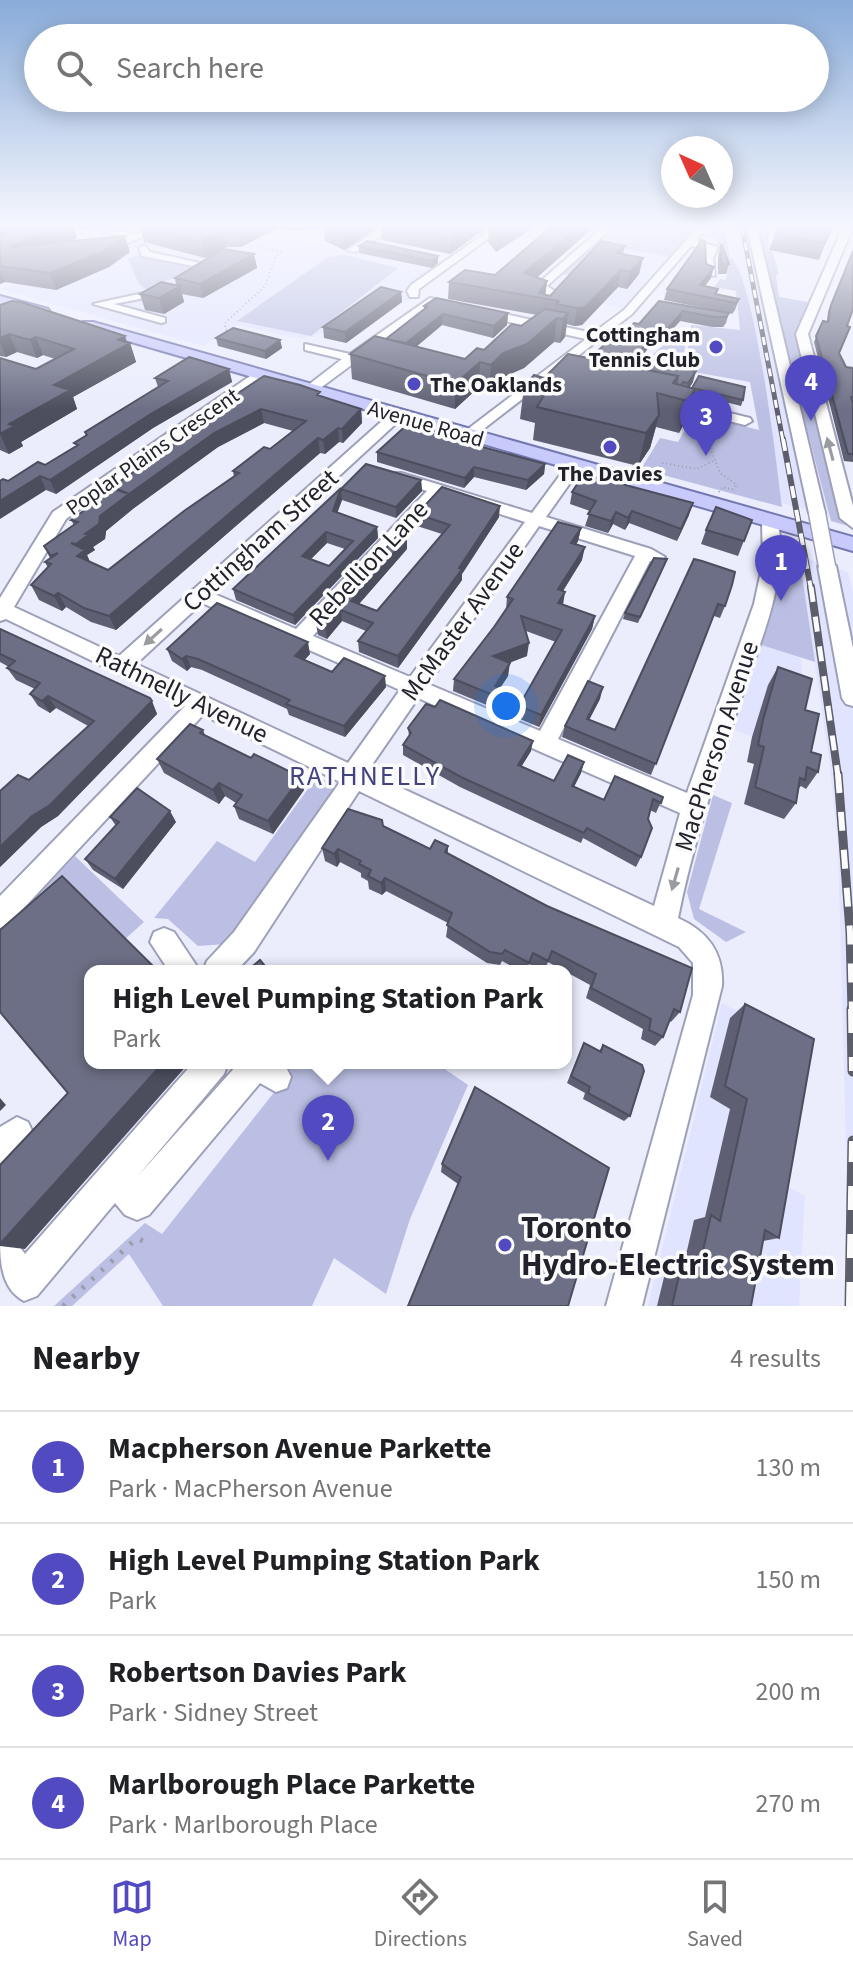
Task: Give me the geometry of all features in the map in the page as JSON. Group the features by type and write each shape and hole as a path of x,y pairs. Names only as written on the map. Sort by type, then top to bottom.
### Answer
{"main road":[{"name":"Avenue Road","path":"13,308 64,318 853,544"}],"street":[{"path":"161,320 99,304 170,288"},
{"path":"414,288 414,295"},
{"path":"542,288 557,296 544,308"},
{"path":"467,435 554,375 651,288"},
{"path":"766,288 817,513 853,698"},
{"path":"820,288 802,329 803,346 848,518 853,523"},
{"path":"310,389 430,301 595,337"},
{"path":"639,301 660,305"},
{"path":"309,347 378,355"},
{"name":"Poplar Plains Crescent","path":"2,612 59,516 261,375"},
{"path":"653,399 745,421"},
{"name":"Cottingham Street","path":"122,665 199,595 361,465 397,415"},
{"path":"361,465 650,555 545,743"},
{"name":"McMaster Avenue","path":"223,965 244,942 355,778 360,763 574,466"},
{"name":"Rebellion Lane","path":"299,638 437,489"},
{"name":"MacPherson Avenue","path":"663,925 695,808 769,581 774,539 770,521"},
{"path":"199,595 695,808"},
{"name":"Rathnelly Avenue","path":"2,612 122,665 689,937 703,949 709,964 707,995 624,1306"},
{"path":"0,915 201,703"},
{"path":"164,942 181,965"},
{"path":"0,1249 24,1283 208,1069"},
{"path":"116,1177 137,1203 262,1072"}],"path":[{"path":"230,332 225,329 225,323 263,288"},
{"path":"700,415 720,473 736,487 735,490 722,487 719,492"},
{"path":"655,474 663,463 697,469 715,460"},
{"path":"63,1306 137,1238 145,1242"}],"shaded area":[{"path":"284,288 372,288 311,336 237,321"},
{"path":"410,288 407,290 408,302 376,295 315,337 296,338 237,325 203,346 0,289"},
{"path":"547,288 641,288 623,308 559,294"},
{"path":"719,288 745,288 748,298 764,374 782,507 641,469 660,438 678,442 694,414 759,430 750,382 643,363 682,329 687,331 683,362 686,363 691,325 740,330 736,291"},
{"path":"742,288 770,288 830,517 782,503 756,334"},
{"path":"770,288 778,288 779,297 808,302 798,330 800,349 843,518 852,527 831,521"},
{"path":"785,545 789,546 790,553 799,556 815,662 761,645 785,566"},
{"path":"799,556 848,572 853,592 853,1306 846,1306 847,1184 838,847 830,767"},
{"path":"761,645 801,658 806,757 734,730"},
{"path":"318,775 334,787 340,787 226,944 198,946 168,919 154,918 217,841 255,862"},
{"path":"713,795 732,803 699,909 746,932 726,942 694,919 687,892"},
{"path":"75,856 144,922 124,940 10,925"},
{"path":"722,1003 801,1044 785,1185 805,1196 799,1306 648,1306"},
{"path":"289,1069 445,1069 468,1085 410,1219 386,1294 334,1258 312,1306 163,1306 129,1254 72,1306 54,1306 145,1223 162,1234 291,1071"}],"building":[{"path":"151,288 177,288 159,298 140,294"},
{"path":"380,288 401,292 345,332 323,327"},
{"path":"483,288 542,288 539,293 550,296 557,288 604,288 585,307 556,304 559,301"},
{"path":"713,288 718,289 715,294 739,299 736,303 667,289"},
{"path":"838,288 853,288 853,309 847,326 850,327 839,353 846,367 853,368 853,454 848,454 816,336 823,321 828,322"},
{"path":"436,298 508,313 494,326 443,314 406,343 386,339"},
{"path":"12,301 125,336 118,340 130,343 54,385 70,390 9,424 14,426 0,434 0,358 36,369 74,349 36,337 30,340 9,334 0,338 0,305"},
{"path":"659,301 729,313 726,317 714,317 683,311 668,328 662,326 653,334 637,356 696,371 688,383 676,384 678,376 589,359 615,335 622,336 634,323 639,324"},
{"path":"545,309 568,313 563,319 557,318 527,344 503,353 491,365 480,362 455,384 350,354 375,336 465,359 477,348 484,350 512,324 521,326"},
{"path":"233,328 280,340 265,351 216,338"},
{"path":"568,354 678,376 673,383 695,389 688,401 657,393 659,415 646,433 537,407 546,392 524,387 534,375 544,378"},
{"path":"189,357 229,369 149,415 50,480 40,476 0,501 0,481 8,481 38,462 45,465 78,445 74,443 87,435 85,432 168,381 155,378"},
{"path":"264,376 300,385 320,392 317,395 361,409 342,429 338,428 323,440 318,438 109,616 84,608 58,593 54,596 31,585 51,564 45,562 58,553 51,556 44,546 78,522 71,520 114,489 129,494 112,487 215,415 233,400 229,399","holes":["261,409 306,421 270,449 264,447 233,471 239,473 108,570 77,556 85,550 71,543 76,544 88,535 85,534 99,524 100,516 214,433"]},
{"path":"699,376 745,387 743,400 692,388"},
{"path":"410,422 430,428 428,432 545,464 528,480 474,467 465,478 377,452"},
{"path":"366,464 421,480 396,507 341,489"},
{"path":"584,474 693,503 681,529 632,511 628,518 616,512 611,521 588,514 596,501 572,492"},
{"path":"442,487 500,506 459,568 462,569 398,656 358,641 373,623 341,610 325,627 316,624 399,534 407,538 351,601 377,611 450,525 417,514"},
{"path":"341,488 333,511 377,527 293,615 233,589","holes":["326,532 353,541 329,566 302,556"]},
{"path":"716,507 752,520 744,541 706,530"},
{"path":"558,522 581,528 571,543 585,547 558,589 565,592 558,603 595,616 541,715 454,679 513,599 507,597","holes":["521,616 562,630 523,699 495,686 510,663 493,656 529,643"]},
{"path":"654,558 667,559 640,617 625,613"},
{"path":"694,559 735,572 725,606 718,604 656,764 565,726 588,681 603,687 587,719 615,730"},
{"path":"217,603 308,642 295,656 332,672 344,658 385,676 344,726 286,704 290,700 198,659 186,656 182,659 167,649"},
{"path":"0,629 152,701 50,805 32,816 0,847 0,791 18,775 29,780 94,721 48,696 42,701 30,694 40,683 7,668 15,661 0,654"},
{"path":"778,667 812,679 805,710 819,714 811,752 821,755 818,772 807,767 805,780 800,778 796,803 755,787 764,747 758,745"},
{"path":"440,700 533,741 518,765 554,781 568,755 584,762 572,786 604,800 615,776 663,797 661,803 653,799 648,819 652,828 641,857 587,828 584,833 461,777 403,745 411,733 408,728 426,704 435,707"},
{"path":"190,724 203,730 200,733 251,758 254,754 301,777 268,821 234,806 242,795 219,783 213,790 157,759"},
{"path":"137,788 170,811 115,879 85,859 119,822 110,817"},
{"path":"348,809 382,820 383,826 430,849 435,840 448,846 445,852 547,906 692,968 680,1012 674,1009 663,1037 649,1030 651,1019 591,988 596,974 552,951 548,961 533,953 529,963 505,950 502,954 490,952 447,925 452,913 385,878 381,883 368,876 371,870 359,864 361,861 338,849 334,854 322,848"},
{"path":"62,876 152,965 84,965 84,1069 158,1069 0,1244 0,1165 68,1093 0,1012 0,930"},
{"path":"745,1004 814,1039 779,1238 765,1230 751,1306 672,1306 681,1267 697,1277 711,1215 720,1221 747,1099 725,1086"},
{"path":"584,1043 601,1052 603,1045 642,1065 644,1071 630,1116 588,1093 590,1087 571,1076"},
{"name":"Toronto Hydro-Electric System","path":"475,1087 609,1168 568,1306 408,1306 461,1177 442,1164"}],"railway":[{"path":"754,288 783,441"},
{"path":"783,439 811,589"},
{"path":"811,587 838,776"},
{"path":"838,774 850,932 852,1011"},
{"path":"852,1009 853,1071"},
{"path":"850,1306 853,1141"}],"place":[{"name":"Cottingham Tennis Club","path":"716,347"},
{"name":"The Oaklands","path":"414,384"},
{"name":"Marlborough Place Parkette","path":"811,421"},
{"name":"The Davies","path":"610,447"},
{"name":"Robertson Davies Park","path":"706,456"},
{"name":"Macpherson Avenue Parkette","path":"781,601"},
{"name":"High Level Pumping Station Park","path":"328,1161"},
{"name":"Toronto Hydro-Electric System","path":"505,1245"}],"district":[{"name":"RATHNELLY","path":"365,775"}]}
